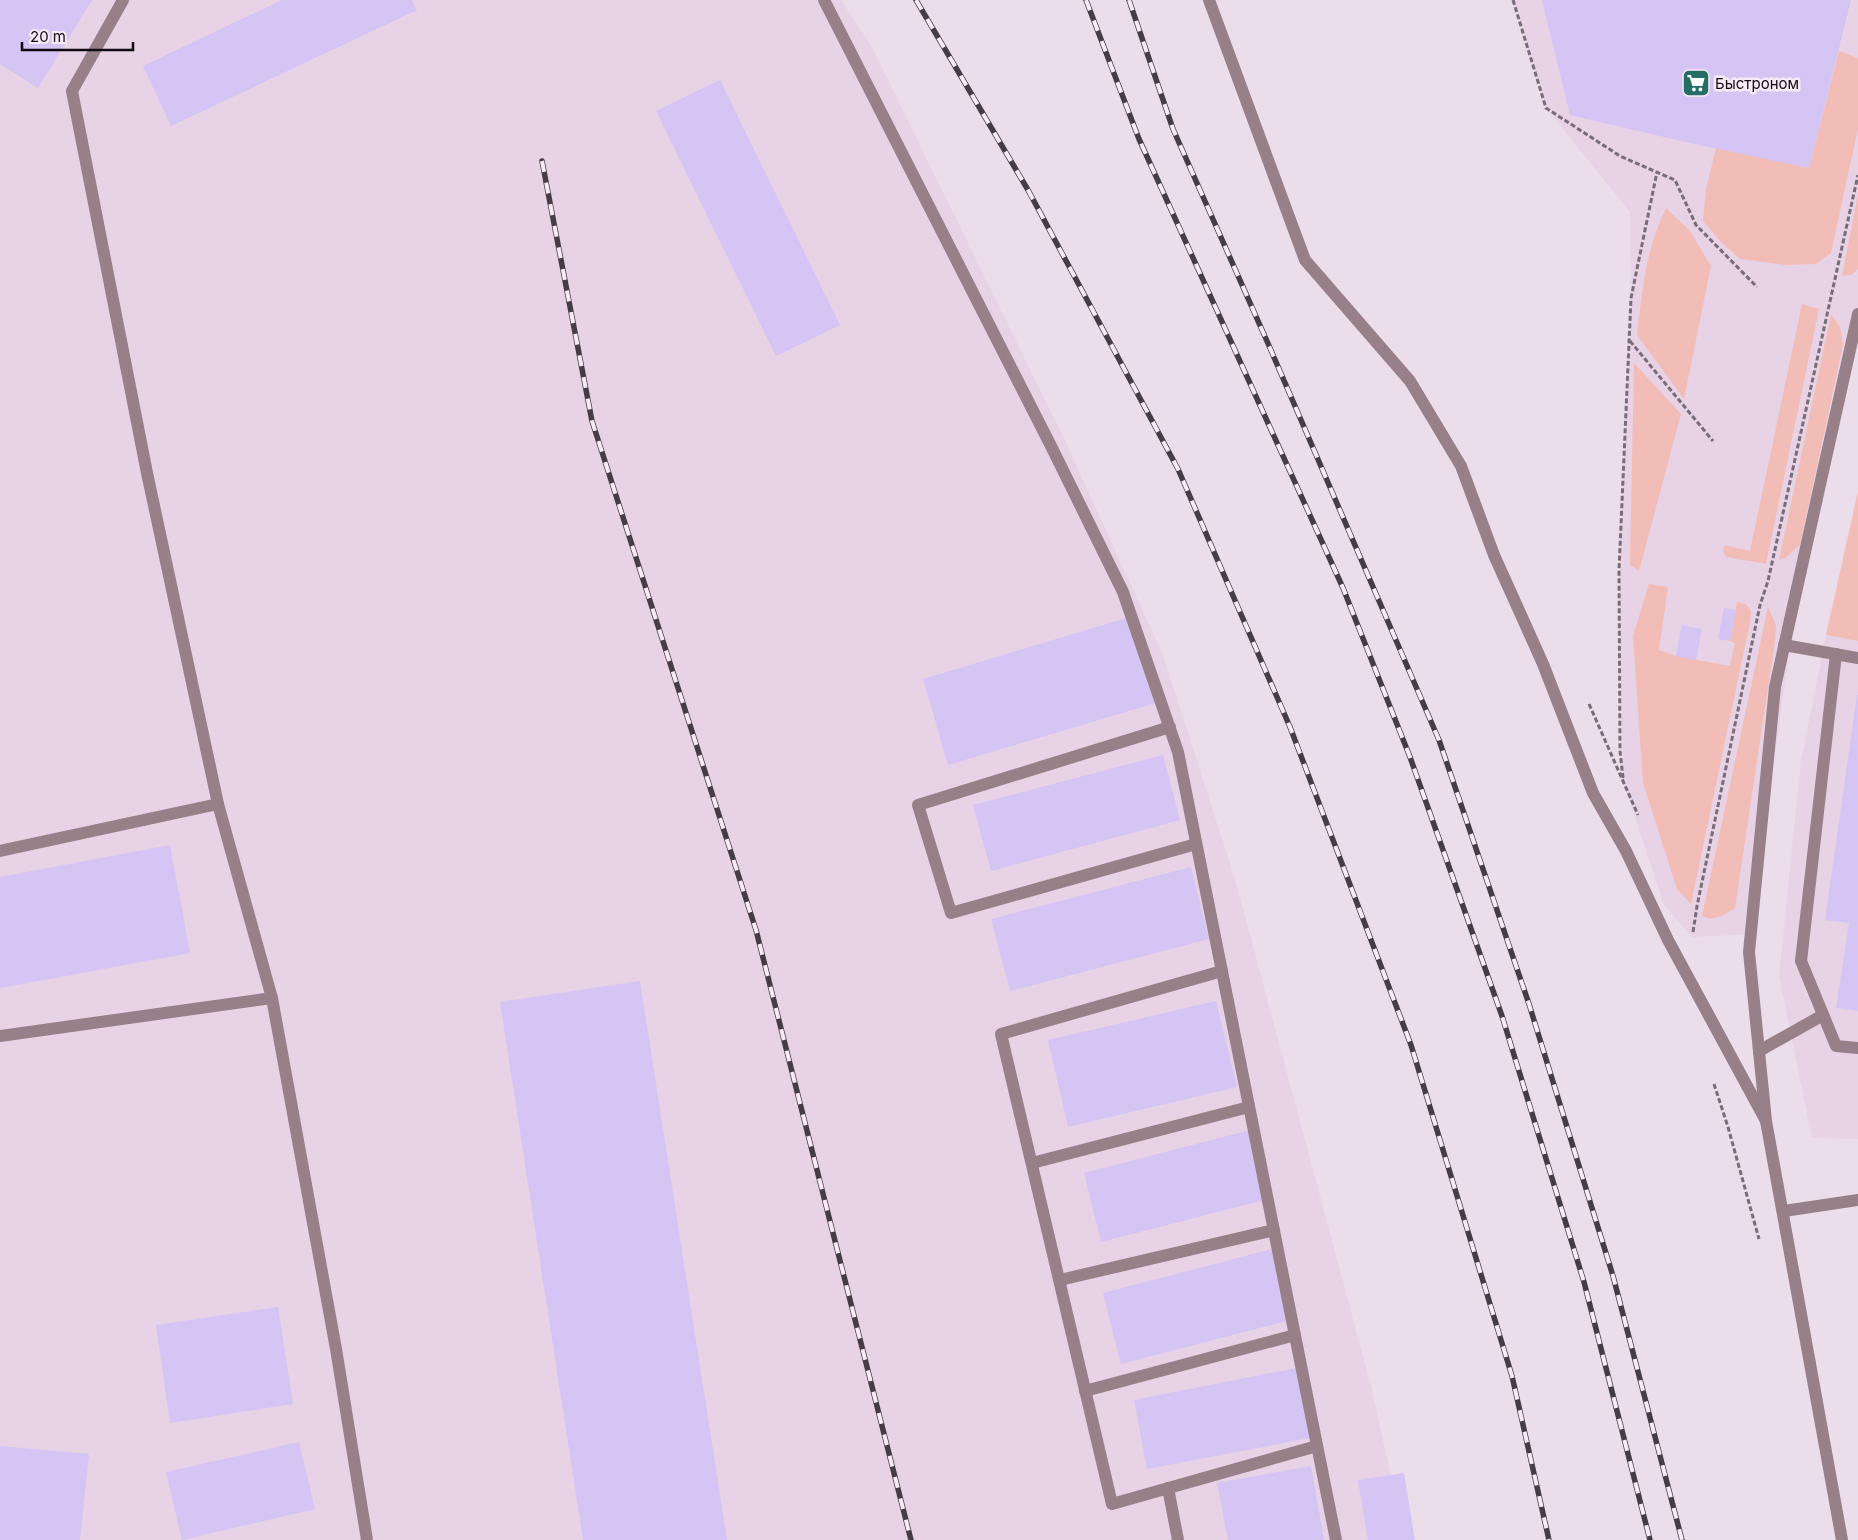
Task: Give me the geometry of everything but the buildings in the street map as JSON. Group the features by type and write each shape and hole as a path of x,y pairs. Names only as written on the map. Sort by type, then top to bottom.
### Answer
{"street":[{"path":"123,0 72,91 147,472 218,804 272,998 336,1349 367,1540"},
{"path":"824,0 1051,446 1123,592 1170,727 1178,752 1336,1540"},
{"path":"1210,0 1305,260 1410,381 1461,466 1494,555 1543,664 1594,793 1626,851 1668,940 1766,1121"},
{"path":"1842,1540 1784,1211 1778,1189 1766,1121 1749,952 1775,687 1858,314"},
{"path":"1784,645 1858,658"},
{"path":"1836,654 1801,961 1836,1046 1858,1048"},
{"path":"1170,727 918,805 951,913 1196,844"},
{"path":"0,851 218,804"},
{"path":"1222,971 1001,1034 1112,1504 1317,1446"},
{"path":"0,1036 272,998"},
{"path":"1759,1051 1823,1015"},
{"path":"1032,1163 1249,1107"},
{"path":"1784,1211 1858,1200"},
{"path":"1060,1280 1274,1230"},
{"path":"1086,1391 1295,1335"},
{"path":"1168,1488 1178,1540"}],"path":[{"path":"1513,0 1546,108 1620,156 1675,180 1696,225 1757,287"},
{"path":"1623,782 1620,750 1619,570 1631,298 1657,172"},
{"path":"1687,974 1697,906 1758,615 1768,581 1858,175"},
{"path":"1630,341 1713,441"}],"shaded area":[{"path":"0,0 841,0 873,49 1067,445 1163,655 1235,879 1371,1386 1405,1540 0,1540"},
{"name":"Быстроном","path":"1513,0 1858,0 1858,314 1798,586 1751,934 1692,937 1664,905 1623,782 1619,570 1631,298 1630,212 1546,108"},
{"path":"1839,51 1858,58 1858,129 1831,253 1816,264 1786,265 1740,259 1721,242 1703,221 1706,189 1717,144 1809,168"},
{"path":"1858,194 1858,269 1851,275 1842,276"},
{"path":"1666,208 1690,231 1711,266 1684,399 1637,335 1649,254"},
{"path":"1802,304 1819,309 1766,564 1727,557 1723,552 1724,545 1750,551"},
{"path":"1831,314 1840,327 1843,345 1800,545 1784,559 1779,560"},
{"path":"1634,363 1681,414 1639,571 1630,565"},
{"path":"1858,491 1858,641 1826,635"},
{"path":"1649,584 1668,587 1659,650 1676,656 1730,666 1735,643 1730,641 1737,602 1746,604 1751,611 1691,904 1677,889 1643,783 1633,636"},
{"path":"1768,607 1776,625 1775,641 1735,908 1719,917 1706,918 1702,916"},
{"path":"1826,635 1858,641 1858,1139 1812,1138 1779,976 1801,761"}],"railway":[{"path":"916,0 1028,190 1178,469 1290,727 1411,1045 1512,1376 1549,1540"},
{"path":"1086,0 1139,139 1343,588 1410,757 1502,1016 1584,1282 1650,1540"},
{"path":"1129,0 1173,129 1270,348 1439,740 1529,1004 1613,1276 1682,1540"},
{"path":"542,161 592,421 756,930 911,1540"}],"place":[{"name":"Быстроном","path":"1696,83"}]}
